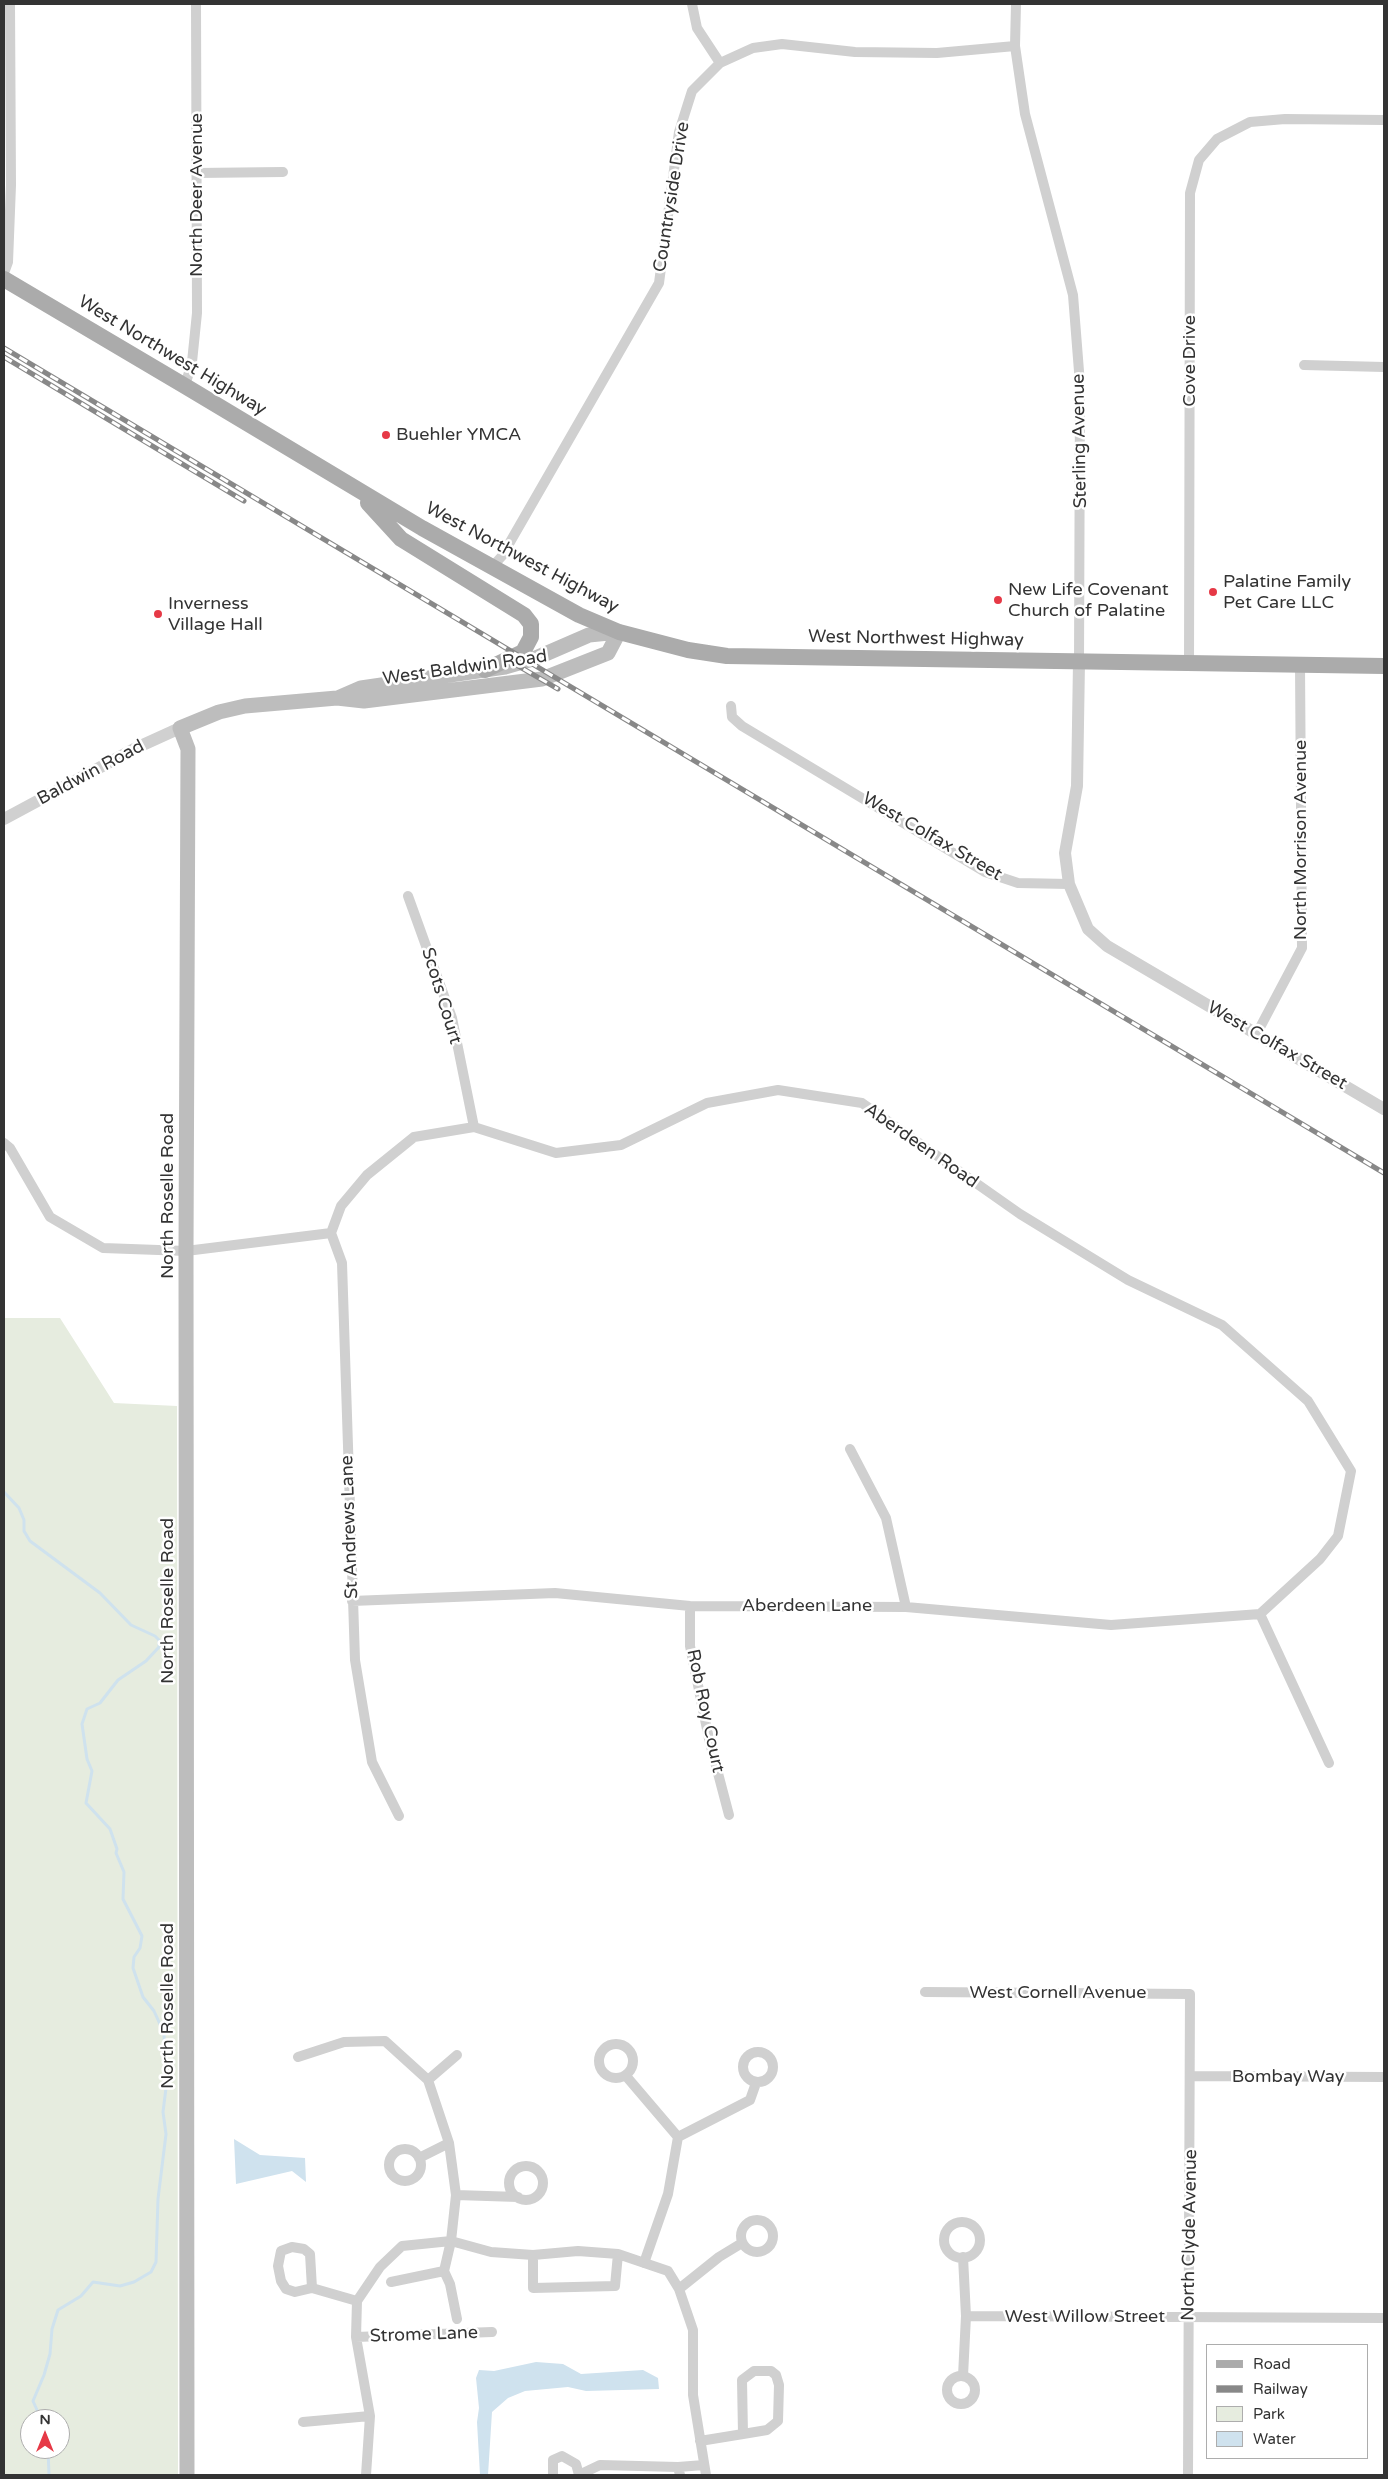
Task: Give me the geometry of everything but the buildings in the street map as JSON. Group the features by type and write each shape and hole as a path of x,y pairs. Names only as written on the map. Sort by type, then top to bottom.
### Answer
{"main road":[{"name":"West Northwest Highway","path":"4,279 357,491 579,615 619,632 688,650 727,656 1384,666"},
{"path":"357,491 401,539 524,615 531,624 531,637 523,652 485,670"},
{"name":"West Baldwin Road","path":"337,698 361,688 527,662 590,635 619,632"},
{"name":"West Baldwin Road","path":"180,728 220,712 245,706 337,698 364,701 542,680 608,653 619,632"},
{"name":"North Roselle Road","path":"180,728 188,749 186,1251 187,2475"}],"street":[{"path":"4,273 8,262 11,185 10,4"},
{"name":"North Deer Avenue","path":"185,386 192,362 197,313 196,4"},
{"path":"692,4 697,28 720,63"},
{"name":"Sterling Avenue","path":"1016,4 1015,46 1025,114 1073,294 1080,384 1077,786 1065,853 1069,884"},
{"name":"Countryside Drive","path":"492,567 502,556 659,283 679,132 692,91 720,63 752,48 782,44 855,52 937,54 1015,46"},
{"name":"Cove Drive","path":"1189,663 1190,194 1199,160 1217,139 1250,122 1285,119 1384,120"},
{"path":"197,173 283,172"},
{"path":"1304,365 1384,367"},
{"name":"North Morrison Avenue","path":"1256,1035 1302,948 1300,665"},
{"name":"West Colfax Street","path":"731,706 732,717 742,726 985,872 1018,883 1069,884 1088,929 1107,946 1384,1109"},
{"name":"Baldwin Road","path":"4,819 136,748 180,728"},
{"name":"Scots Court","path":"408,896 452,1018 474,1127"},
{"name":"Aberdeen Road","path":"332,1233 341,1206 367,1175 414,1138 474,1127 556,1153 621,1145 707,1103 778,1090 862,1103 1020,1214 1128,1280 1222,1325 1308,1401 1351,1471 1338,1536 1320,1559 1260,1614"},
{"path":"4,1143 10,1148 50,1217 103,1248 186,1251 332,1233"},
{"name":"St Andrews Lane","path":"332,1233 342,1263 355,1660 368,1748 372,1762 399,1816"},
{"path":"850,1449 886,1518 906,1607"},
{"name":"Aberdeen Lane","path":"352,1601 554,1593 690,1606 906,1607 1111,1625 1260,1614"},
{"name":"Rob Roy Court","path":"690,1606 690,1646 709,1739 729,1815"},
{"path":"1260,1614 1329,1762"},
{"name":"West Cornell Avenue","path":"925,1992 1190,1994"},
{"name":"North Clyde Avenue","path":"1188,2475 1188,2318 1192,2076 1190,1994"},
{"path":"298,2057 344,2042 385,2041 428,2080 449,2144 456,2196 451,2241 444,2271 450,2284 457,2319"},
{"path":"428,2080 457,2055"},
{"path":"626,2076 678,2136"},
{"name":"Bombay Way","path":"1192,2076 1384,2077"},
{"path":"678,2136 750,2100 756,2083"},
{"path":"644,2263 668,2194 678,2136"},
{"path":"419,2158 449,2144"},
{"path":"456,2196 518,2198"},
{"path":"366,2475 370,2416 356,2337 357,2301 380,2267 402,2246 451,2241 491,2252 533,2255 578,2252 618,2254 668,2271 679,2289 693,2330 693,2395 705,2470 679,2471 600,2464 579,2475 576,2464 562,2456 554,2460 553,2475"},
{"path":"679,2289 719,2257 742,2243"},
{"path":"312,2288 310,2254 304,2250 292,2247 281,2252 278,2266 281,2282 286,2289 295,2292 312,2288 357,2301"},
{"path":"533,2255 533,2288 615,2286 618,2254"},
{"path":"963,2257 966,2316 963,2376"},
{"path":"391,2282 444,2271"},
{"name":"West Willow Street","path":"966,2316 1384,2318"},
{"name":"Strome Lane","path":"356,2337 492,2332"},
{"path":"700,2442 767,2430 778,2421 779,2385 776,2375 771,2371 754,2371 742,2380 743,2434"},
{"path":"303,2422 370,2416"}],"green space":[{"path":"4,1318 60,1318 114,1403 177,1406 178,2475 4,2475"}],"water":[{"path":"234,2139 260,2155 305,2158 306,2182 292,2171 236,2184"},
{"path":"536,2362 563,2364 581,2374 643,2370 658,2378 659,2389 586,2391 568,2387 525,2391 508,2398 492,2412 488,2475 480,2475 477,2422 479,2408 476,2378 479,2370 494,2371"}],"waterway":[{"path":"4,1492 19,1508 24,1520 24,1531 30,1541 100,1593 131,1625 155,1636 159,1640 159,1647 146,1661 118,1680 100,1703 87,1709 82,1724 87,1759 92,1771 86,1803 110,1829 117,1849 116,1853 124,1872 123,1899 142,1936 140,1948 134,1957 133,1968 143,1997 154,2011 164,2033 166,2088 163,2112 166,2134 158,2199 156,2262 151,2272 134,2282 120,2286 93,2282 81,2296 58,2310 52,2329 50,2354 44,2375 33,2401 37,2409"},
{"path":"48,2459 49,2475"}],"railway":[{"path":"4,348 1384,1173"},
{"path":"4,357 244,501"},
{"path":"508,660 558,689"}],"place":[{"name":"Buehler YMCA","path":"386,435"},
{"name":"Palatine Family Pet Care LLC","path":"1213,592"},
{"name":"New Life Covenant Church of Palatine","path":"998,600"},
{"name":"Inverness Village Hall","path":"158,614"}]}
